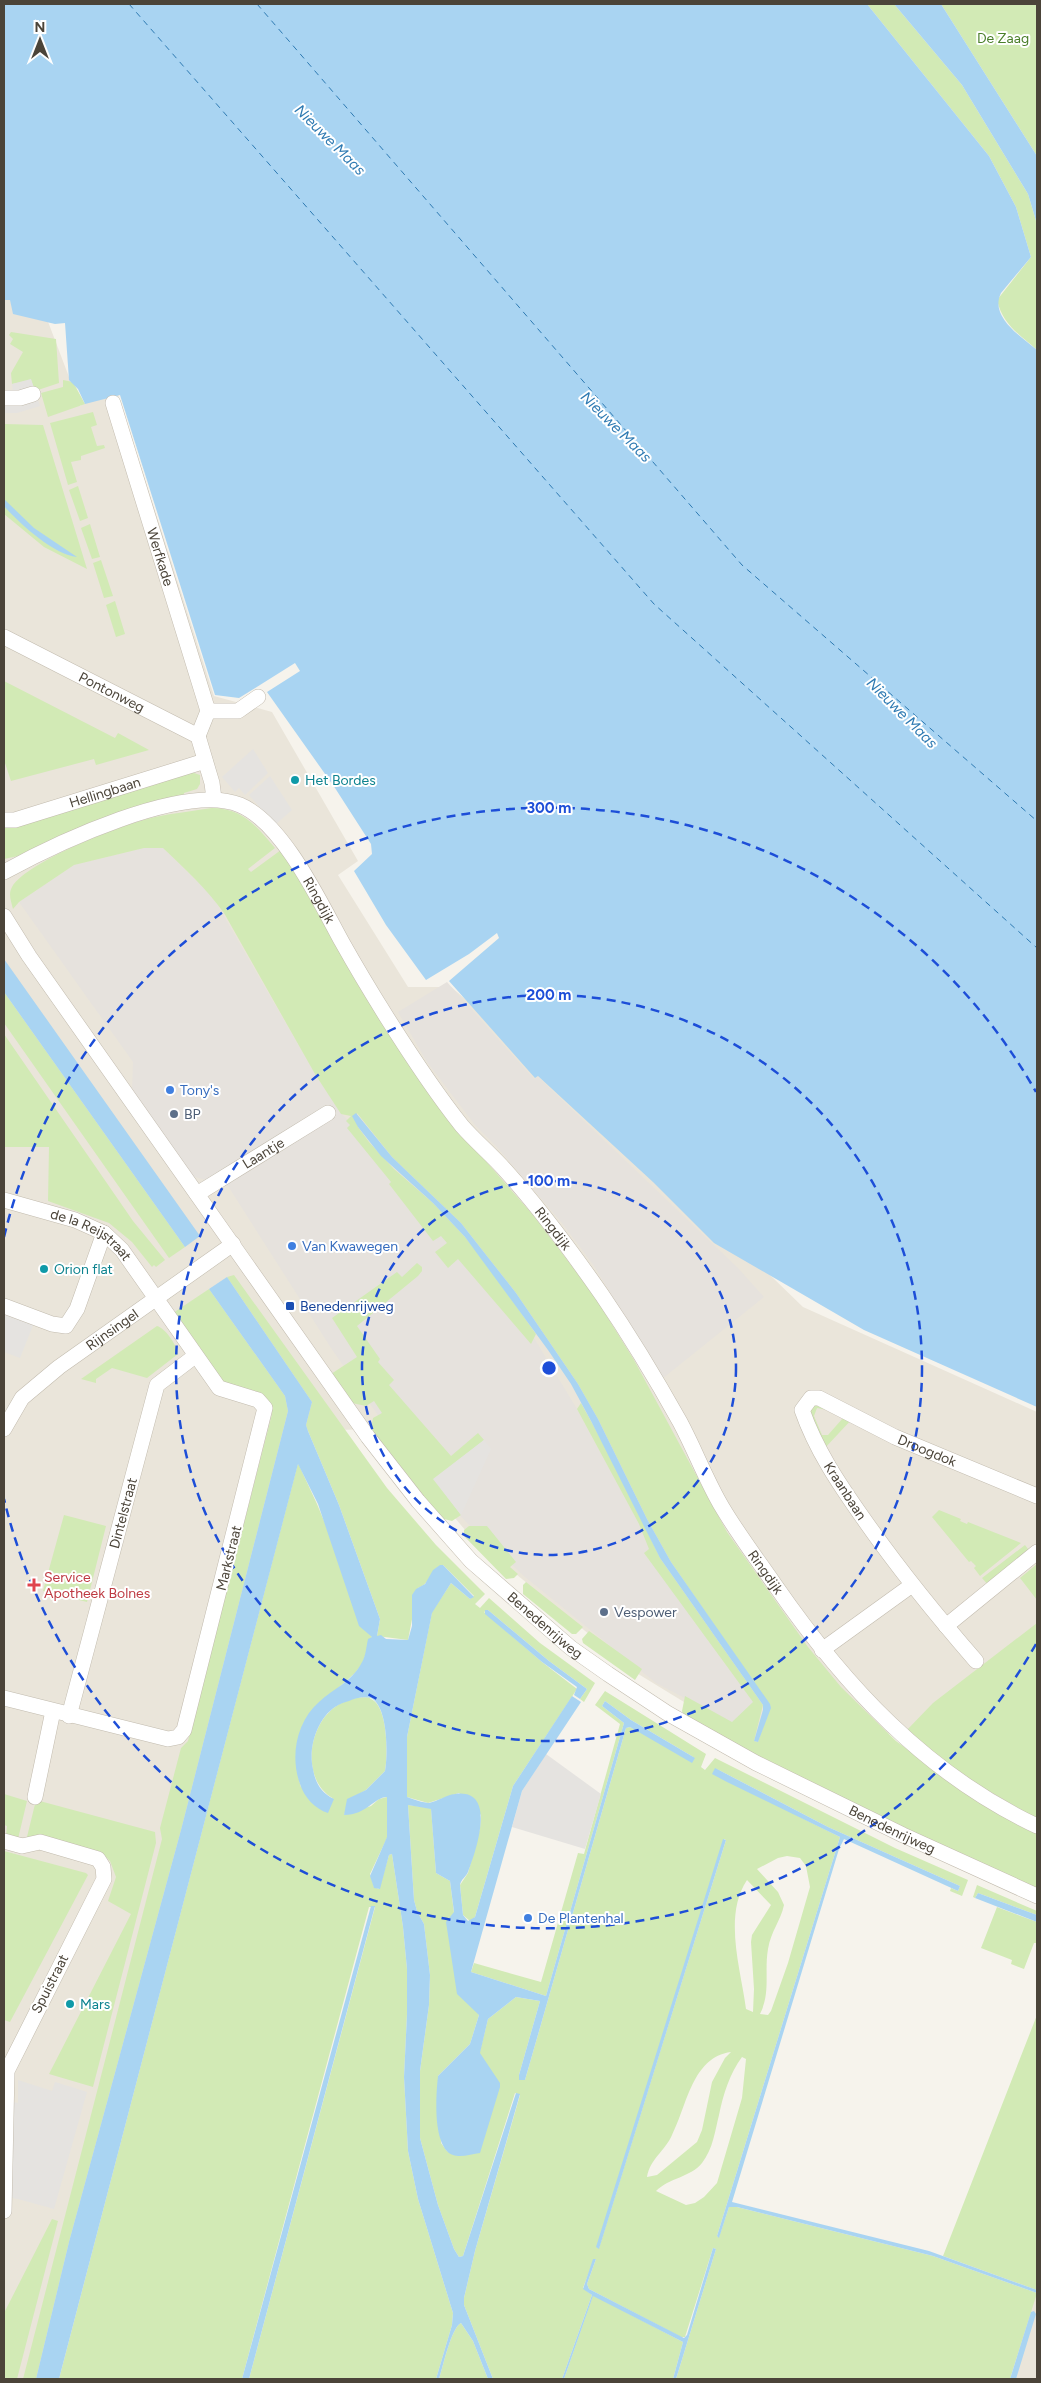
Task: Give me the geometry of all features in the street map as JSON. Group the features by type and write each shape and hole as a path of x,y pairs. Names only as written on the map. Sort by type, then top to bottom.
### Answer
{"street":[{"path":"4,398 20,398 33,394"},
{"name":"Werfkade","path":"112,403 208,710"},
{"name":"Pontonweg","path":"4,637 198,736"},
{"path":"214,799 198,736 208,710 238,711 258,697"},
{"name":"Hellingbaan","path":"4,820 24,817 205,761"},
{"name":"Ringdijk","path":"4,872 82,834 140,812 214,799 230,802 253,812 284,845 307,878 380,1006 431,1085 465,1129 505,1170 569,1248 617,1317 680,1422 720,1504 822,1650 861,1694 926,1758 972,1792 1037,1826"},
{"name":"Benedenrijweg","path":"4,916 29,956 362,1429 418,1501 471,1561 571,1648 667,1713 756,1763 902,1835 1037,1896"},
{"name":"Laantje","path":"197,1194 328,1113"},
{"name":"de la Reijstraat","path":"4,1200 75,1220 104,1233 122,1250 156,1299"},
{"path":"4,1306 52,1324 66,1326 77,1309 104,1233"},
{"name":"Rijnsingel","path":"4,1428 22,1398 59,1367 233,1244"},
{"name":"Markstraat","path":"4,1698 69,1716 168,1739 178,1738 184,1730 265,1408 258,1400 219,1388 156,1299"},
{"name":"Dintelstraat","path":"69,1716 157,1385 195,1356"},
{"name":"Kraanbaan","path":"819,1398 811,1398 802,1410 812,1436 836,1479 912,1585 976,1661"},
{"name":"Droogdok","path":"819,1398 895,1438 1037,1496"},
{"path":"946,1626 1037,1552"},
{"path":"822,1650 912,1585"},
{"path":"34,1797 53,1711"},
{"name":"Spuistraat","path":"4,1841 22,1846 40,1842 98,1859 103,1867 104,1879 7,2072 4,2211"}],"shaded area":[{"path":"4,254 47,319 80,406 115,385 214,696 272,712 358,861 338,875 408,987 451,987 616,1126 803,1307 1037,1412 1037,1627 911,1732 751,1743 635,1672 471,1537 380,1429 289,1431 50,2379 4,2379"},
{"path":"31,379 40,406 17,413 4,413 4,394 13,394 12,384"},
{"path":"253,749 268,773 245,795 239,788 235,792 222,777"},
{"path":"270,776 292,810 275,825 249,795"},
{"path":"144,848 163,848 213,897 315,1074 342,1114 453,1233 498,1287 534,1338 577,1409 639,1524 754,1703 732,1723 656,1683 525,1577 467,1523 410,1461 331,1348 228,1186 191,1176 132,1094 133,1062 19,902 74,865"},
{"path":"447,982 534,1079 538,1077 738,1268 764,1297 662,1379 594,1266 562,1223 496,1146 475,1125 427,1062 398,1012"},
{"path":"4,1301 38,1313 20,1358 4,1352"},
{"path":"484,1440 491,1449 461,1515 433,1479"},
{"path":"546,1754 601,1794 585,1849 512,1827 522,1791"},
{"path":"18,2080 52,2091 55,2082 87,2092 54,2209 4,2197 4,2100 18,2103"},
{"path":"1037,2289 1037,2379 1011,2379"}],"green space":[{"name":"De Zaag","path":"867,4 894,4 962,85 1028,194 1037,224 1037,350 1008,323 997,300 1031,257 1016,207 989,156"},
{"name":"De Zaag","path":"941,4 1037,4 1037,156"},
{"path":"11,332 56,339 59,383 35,391 31,380 12,384 11,373 23,352 10,344 13,339 9,335"},
{"path":"63,380 73,382 85,404 48,417 41,393 63,387"},
{"path":"93,412 97,425 91,427 97,446 104,445 105,448 81,456 81,460 71,462 77,482 68,485 50,423"},
{"path":"4,424 43,425 87,569 44,547 4,514"},
{"path":"78,486 88,518 80,521 69,490"},
{"path":"90,524 100,557 92,559 81,528"},
{"path":"101,560 113,596 104,598 93,563"},
{"path":"115,601 125,634 116,637 106,605"},
{"path":"4,681 115,738 118,733 149,750 96,765 94,759 11,781 4,760"},
{"path":"192,769 194,773 200,775 200,784 197,789 184,793 184,797 18,856 4,859 4,824"},
{"path":"212,808 232,811 241,815 255,826 275,848 248,869 251,872 281,850 462,1134 533,1215 593,1294 634,1360 727,1532 808,1647 841,1687 896,1741 957,1786 1037,1833 1037,1889 863,1810 685,1718 682,1711 685,1696 732,1722 753,1702 644,1553 649,1549 639,1524 577,1409 581,1403 615,1465 660,1558 763,1705 754,1741 758,1742 770,1706 671,1562 647,1519 598,1419 578,1384 516,1293 461,1223 392,1157 357,1113 358,1127 369,1142 394,1169 433,1203 465,1237 485,1262 536,1334 531,1344 458,1259 448,1268 435,1252 447,1243 441,1236 433,1241 389,1184 391,1182 347,1128 350,1125 346,1121 351,1116 341,1114 315,1074 224,913 203,887 163,848 144,848 74,865 19,902 13,909 10,895 12,887 21,877 56,855 78,844 141,821"},
{"path":"4,992 185,1247 169,1258 4,1023"},
{"path":"4,1034 133,1221 165,1260 156,1267 154,1265 152,1267 132,1242 109,1223 48,1201 49,1147 4,1147"},
{"path":"417,1263 422,1267 422,1271 418,1276 357,1326 380,1359 378,1362 394,1380 389,1385 451,1456 478,1433 484,1440 434,1479 461,1515 452,1521 440,1518 371,1430 373,1418 382,1413 374,1401 366,1406 352,1403 331,1374 357,1357 332,1318 397,1272 402,1277"},
{"path":"234,1275 387,1488 436,1545 485,1594 475,1604 480,1608 489,1598 540,1643 595,1683 584,1702 580,1699 587,1689 549,1661 488,1610 484,1612 542,1662 577,1689 513,1786 475,1917 470,1921 463,1915 460,1885 468,1873 480,1828 481,1815 459,1793 428,1803 407,1797 407,1737 432,1612 451,1583 470,1599 474,1596 443,1565 438,1567 426,1583 418,1588 408,1640 377,1636 380,1619 339,1505 306,1425 312,1402 227,1277"},
{"path":"209,1289 285,1396 288,1411 181,1830 69,2242 36,2379 23,2379 162,1839 160,1828 181,1748 188,1741 272,1414 271,1405 267,1398 261,1394 220,1380 170,1315"},
{"path":"157,1326 170,1337 178,1354 147,1378 112,1368 96,1379 96,1383 81,1379"},
{"path":"812,1404 853,1418 824,1449 809,1408","holes":["817,1408 827,1410 843,1418 828,1435 822,1435 814,1416"]},
{"path":"298,1463 372,1637 362,1664 355,1673 310,1713 305,1722 298,1740 296,1758 298,1777 301,1787 334,1799 323,1791 316,1780 312,1767 314,1740 318,1727 335,1707 345,1701 366,1697 377,1703 386,1732 385,1771 366,1790 350,1799 344,1815 371,1806 379,1799 387,1797 387,1838 370,1874 374,1887 379,1889 389,1855 392,1854 407,1969 404,2077 408,2151 418,2199 453,2313 452,2325 436,2379 249,2379 375,1907 369,1907 242,2379 59,2379"},
{"path":"939,1510 961,1519 960,1521 967,1524 968,1522 1021,1543 980,1576 974,1568 976,1566 971,1561 969,1562 932,1517"},
{"path":"64,1515 106,1526 87,1602 43,1591"},
{"path":"469,1526 487,1526 516,1562 510,1567 518,1574 514,1578 506,1579 464,1536 464,1530"},
{"path":"1025,1545 1031,1553 989,1586 982,1578"},
{"path":"1037,1564 1037,1600 1020,1578"},
{"path":"526,1582 583,1627 576,1634 572,1634 523,1594 523,1585"},
{"path":"1037,1623 1037,1819 970,1780 905,1732 933,1703"},
{"path":"589,1631 642,1669 635,1680 583,1643 582,1639"},
{"path":"605,1691 706,1754 701,1767 705,1770 715,1758 895,1848 968,1880 962,1896 950,1891 951,1888 958,1891 960,1886 828,1827 715,1768 798,1816 840,1837 717,2236 719,2237 729,2207 737,2207 933,2256 1037,2293 1010,2379 676,2379 716,2249 713,2248 685,2337 681,2337 589,2289 587,2284 596,2259 594,2259 583,2288 592,2295 562,2379 493,2379 464,2305 464,2298 475,2251 520,2095 515,2093 463,2256 459,2257 454,2249 438,2205 420,2138 420,2071 429,2005 430,1975 424,1924 414,1900 408,1805 431,1808 436,1873 450,1881 454,1913 479,2015 470,2044 438,2076 441,2143 447,2151 454,2155 488,2019 516,1997 540,2001 519,2075 521,2080 525,2080 626,1728 630,1727 695,1758 631,1720 605,1701 602,1706 624,1723 546,1996 471,1972 474,1963 541,1982 578,1853 584,1854 620,1724 595,1705","holes":["724,1839 726,1840 599,2248 597,2247","787,1856 800,1858 806,1866 810,1887 788,1963 768,2015 760,2014 766,1990 768,1949 784,1905 778,1892 757,1869 778,1858","747,1880 771,1905 752,1935 753,2012 746,2009 736,1943 736,1910 740,1894","731,2052 725,2058 712,2082 702,2130 697,2142 657,2175 647,2177 651,2165 672,2135 692,2084 707,2063 718,2056","742,2057 746,2059 742,2098 717,2183 704,2197 695,2203 686,2205 656,2191 667,2183 697,2168 706,2158 713,2140 725,2092 734,2070"]},
{"path":"4,1794 27,1801 18,1839 6,1836"},
{"path":"36,1800 155,1832 156,1843 93,2087 49,2074 131,1914 108,1901 116,1877 110,1861 101,1852 36,1835 26,1841"},
{"path":"4,1851 88,1875 10,2022 4,2020"},
{"path":"977,1885 1037,1911 1037,1915 978,1893 975,1898 973,1897"},
{"path":"997,1907 1037,1922 1037,1943 1034,1943 1024,1969 1011,1964 1012,1960 981,1948"},
{"path":"1037,2015 1037,2290 943,2256"},
{"path":"52,2219 58,2221 17,2379 4,2379 4,2313"},
{"path":"593,2295 683,2342 673,2379 564,2379"},
{"path":"461,2323 473,2341 488,2379 439,2379 454,2332"}],"water":[{"name":"Nieuwe Maas","path":"4,4 867,4 989,156 1016,207 1031,257 1001,293 998,302 999,310 1009,326 1037,350 1037,1407 864,1330 714,1243 653,1182 538,1076 535,1078 449,981 499,938 497,933 469,954 426,980 386,925 354,871 372,854 371,844 335,788 267,692 300,671 295,663 239,698 215,695 120,395 85,404 78,389 69,380 65,323 55,324 13,314 10,300 4,300"},
{"path":"894,4 941,4 1037,156 1037,224 1028,194 962,85"},
{"path":"4,499 34,528 77,557 58,551 38,537 18,521 4,506"},
{"path":"4,959 200,1236 185,1247 4,992"},
{"path":"356,1113 392,1157 461,1223 516,1293 578,1384 598,1419 647,1519 671,1562 770,1704 771,1708 758,1742 754,1741 763,1705 660,1558 571,1384 465,1237 433,1203 381,1156 358,1127 352,1116"},
{"path":"227,1277 312,1402 306,1425 339,1505 380,1619 377,1636 381,1635 386,1639 408,1640 412,1626 412,1595 416,1589 425,1584 433,1570 440,1565 443,1565 474,1597 470,1599 451,1583 432,1613 407,1737 407,1797 429,1803 455,1794 468,1795 476,1801 480,1811 479,1837 468,1872 460,1885 463,1915 468,1921 475,1917 513,1786 572,1696 581,1702 522,1791 471,1972 546,1996 624,1723 602,1706 605,1701 631,1720 695,1758 692,1763 630,1727 626,1728 525,2080 519,2080 519,2075 540,2001 516,1997 488,2019 480,2053 500,2083 500,2087 480,2153 467,2156 453,2155 446,2150 442,2142 437,2120 437,2085 438,2076 470,2044 479,2015 457,1994 446,1922 454,1912 450,1881 436,1873 431,1809 408,1805 414,1900 424,1924 430,1975 429,2005 420,2071 420,2138 438,2205 454,2249 459,2257 463,2256 516,2093 520,2094 475,2251 464,2298 464,2305 493,2379 488,2379 473,2341 461,2323 454,2332 439,2379 436,2379 452,2325 453,2313 418,2199 408,2151 404,2077 407,1969 392,1854 389,1855 380,1889 374,1888 370,1876 387,1837 387,1797 378,1800 359,1812 344,1815 347,1799 366,1790 385,1771 386,1732 384,1720 377,1703 371,1698 366,1697 342,1703 329,1712 319,1726 313,1743 312,1761 319,1787 334,1799 328,1813 319,1809 307,1798 297,1774 297,1740 305,1719 319,1702 347,1681 357,1670 364,1658 368,1639 372,1637 359,1626 318,1504 298,1464 59,2379 36,2379 69,2242 181,1830 288,1411 285,1396 209,1289"},
{"path":"485,1610 488,1610 549,1661 587,1689 580,1699 574,1695 577,1687 542,1662 485,1614"},
{"path":"715,1768 828,1827 960,1886 958,1891 844,1839 839,1849 732,2202 929,2251 1037,2290 1037,2293 933,2256 737,2207 729,2207 719,2238 717,2236 840,1837 712,1774"},
{"path":"723,1839 726,1840 599,2249 596,2247"},
{"path":"978,1893 1037,1915 1037,1922 975,1898"},
{"path":"371,1906 375,1906 249,2379 242,2379"},
{"path":"713,2248 716,2249 676,2379 673,2379 683,2342 593,2296 564,2379 562,2379 592,2295 583,2289 593,2259 596,2259 587,2284 589,2289 684,2338 687,2335"},
{"path":"1034,2311 1036,2314 1016,2379 1010,2379 1031,2312"}],"ferry route":[{"path":"129,4 654,604 1037,948"},
{"path":"257,4 742,565 1037,821"}],"place":[{"name":"Het Bordes","path":"295,780"},
{"name":"Tony's","path":"170,1090"},
{"name":"BP","path":"174,1114"},
{"name":"Van Kwawegen","path":"292,1246"},
{"name":"Orion flat","path":"44,1269"},
{"name":"Benedenrijweg","path":"290,1306"},
{"name":"Service Apotheek Bolnes","path":"34,1585"},
{"name":"Vespower","path":"604,1612"},
{"name":"De Plantenhal","path":"528,1918"},
{"name":"Mars","path":"70,2004"}]}
